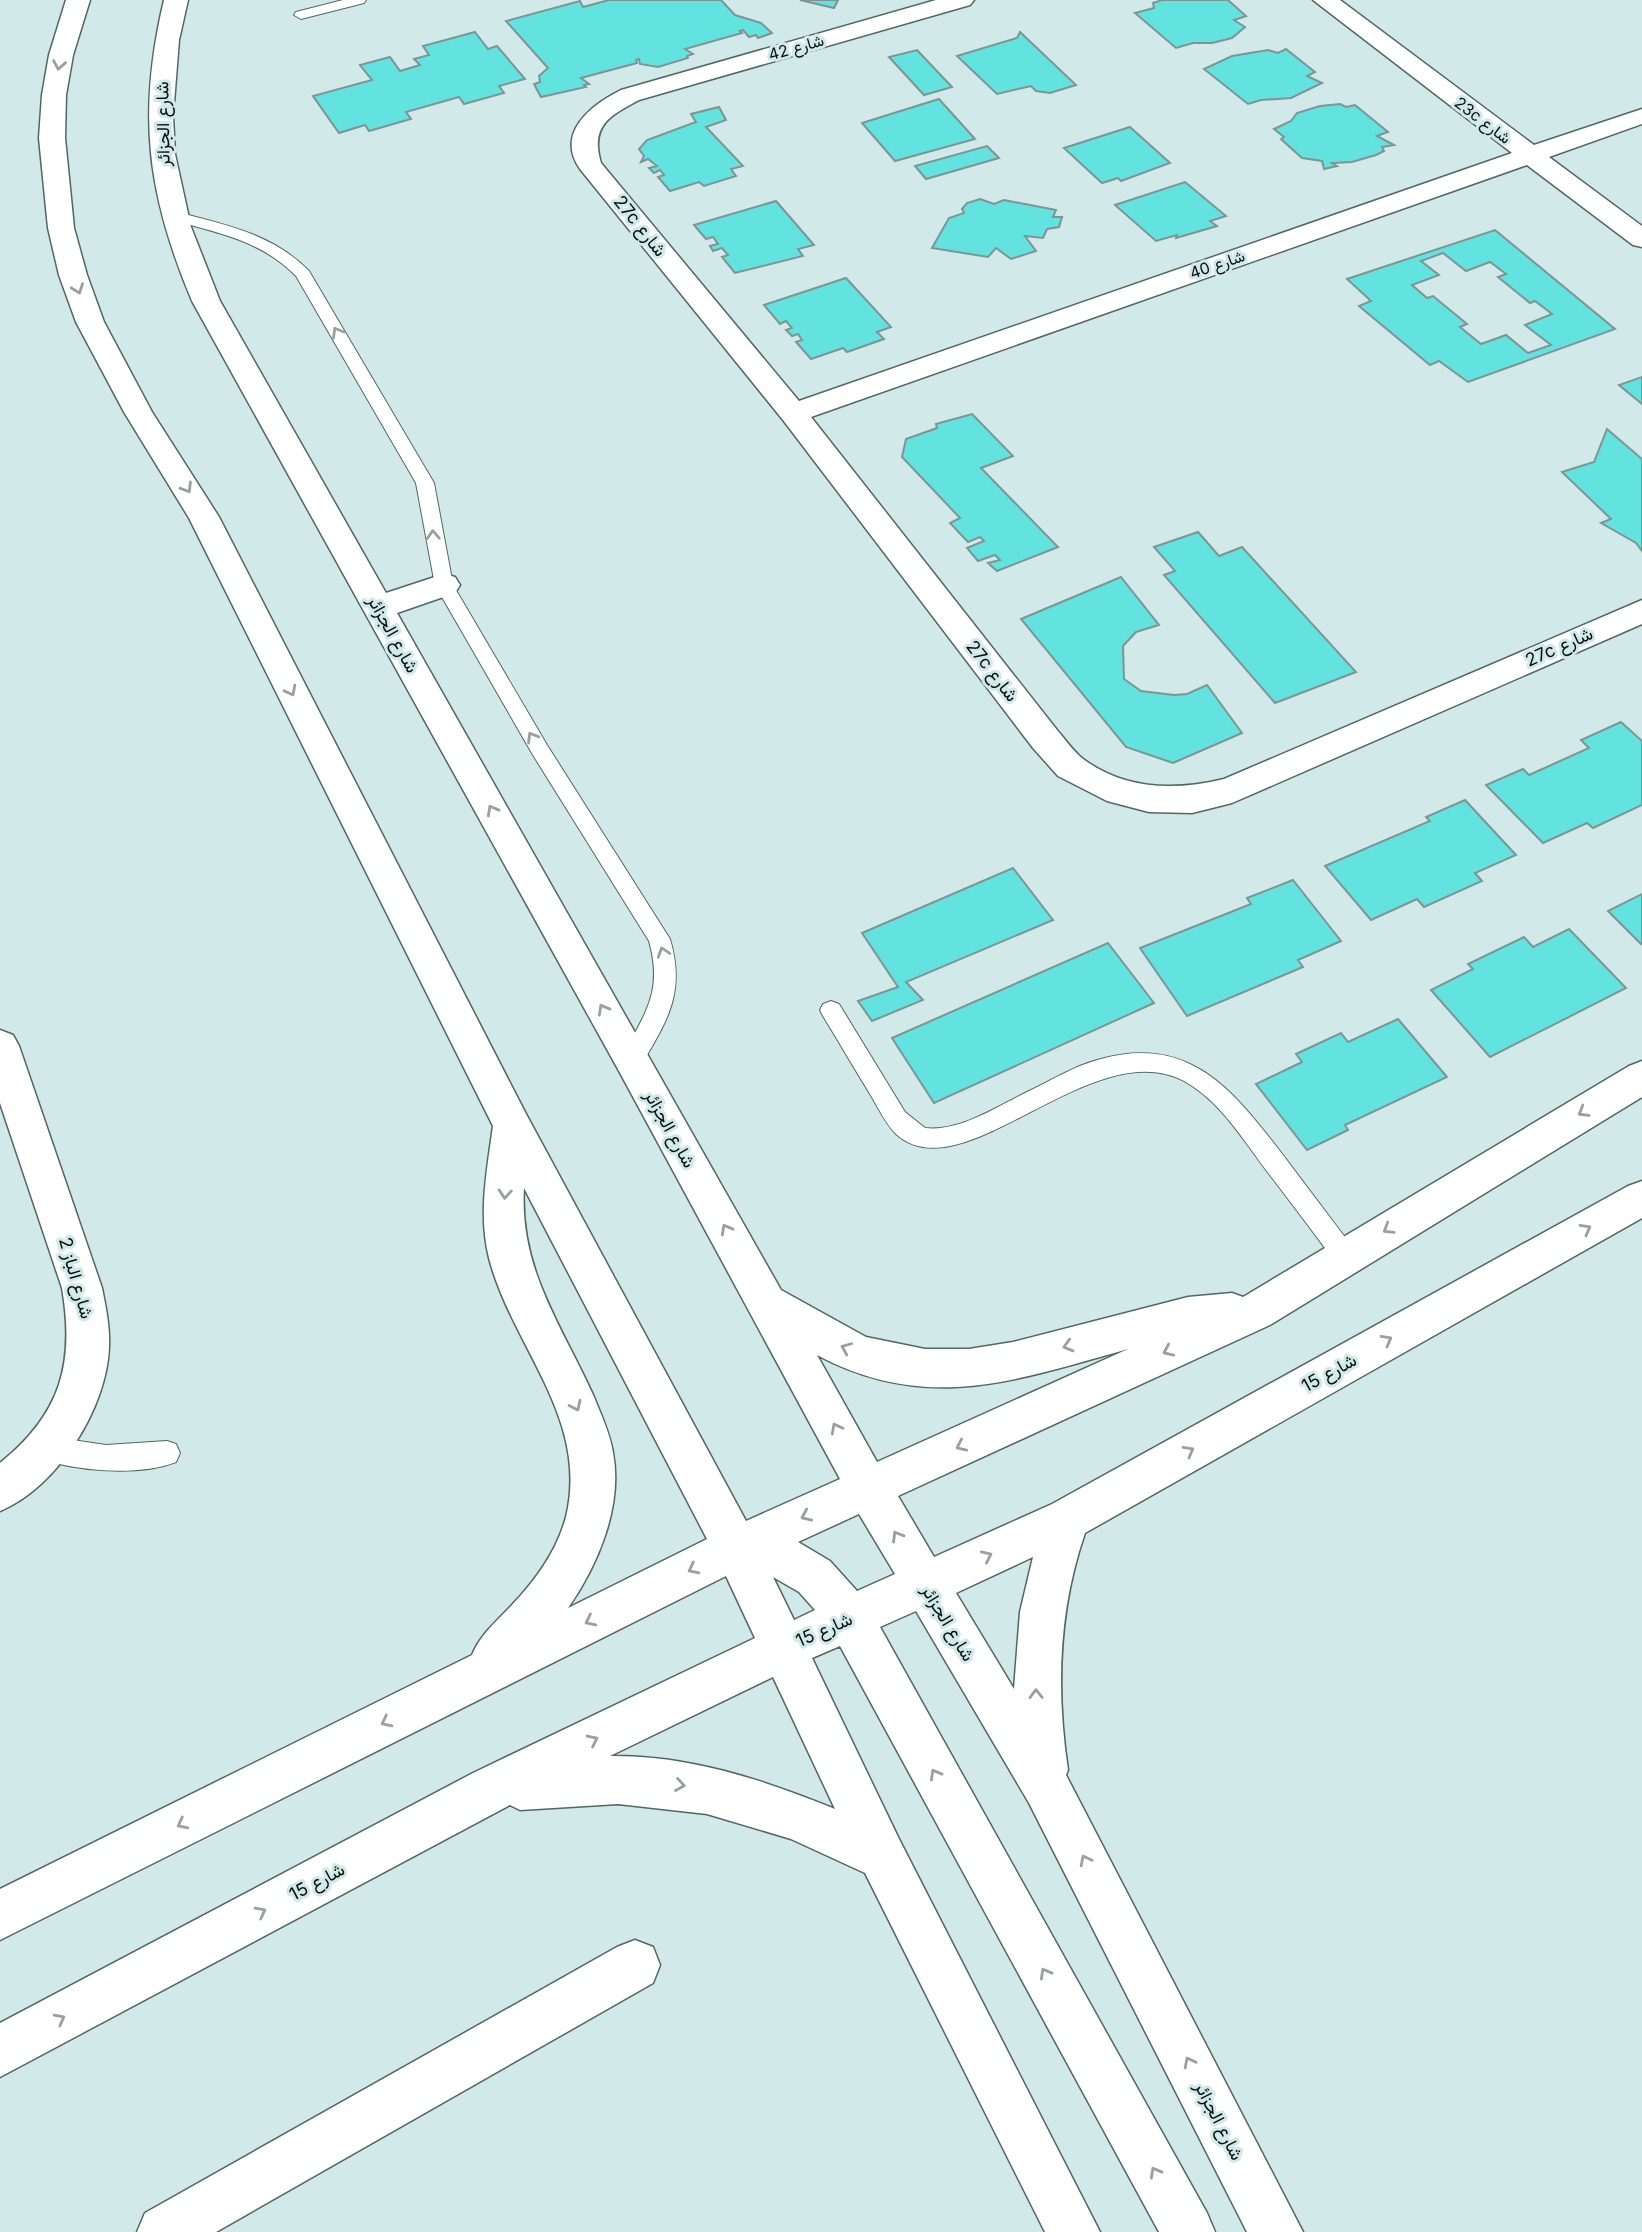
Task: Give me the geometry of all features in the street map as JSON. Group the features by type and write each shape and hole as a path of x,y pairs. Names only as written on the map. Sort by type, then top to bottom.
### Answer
{"street":[{"path":"78,0 61,55 54,96 52,138 61,228 73,275 90,322 138,412 204,517 512,1126 736,1548 882,1856 1073,2232"},
{"name":"شارع الجزائر","path":"176,0 164,58 160,135 164,175 173,216 187,259 206,301 632,1060 868,1488 1046,1786 1276,2232"},
{"name":"شارع 42","path":"630,95 962,0"},
{"name":"23c شارع","path":"1325,0 1642,239"},
{"name":"27c شارع","path":"630,95 609,105 594,118 584,133 583,149 589,164 793,413 1036,728 1070,767 1107,788 1149,799 1192,800 1232,790 1642,611"},
{"name":"شارع 40","path":"793,413 1642,116"},
{"path":"377,608 444,585"},
{"name":"شارع الباز 2","path":"0,1046 90,1317 90,1349 83,1383 68,1417 45,1448 0,1490"},
{"path":"0,1915 736,1548 1255,1312 1642,1077"},
{"path":"470,1680 535,1617 552,1596 578,1547 591,1498 592,1451 583,1423 516,1276 507,1247 503,1216 512,1126"},
{"name":"شارع 15","path":"0,2052 490,1790 783,1648 1068,1519 1642,1198"},
{"path":"767,1303 845,1349 881,1362 918,1368 960,1369 1001,1364 1178,1317 1255,1312"},
{"path":"1046,1786 1038,1729 1036,1653 1048,1579 1068,1519"},
{"path":"736,1548 772,1552 803,1566 829,1588 850,1619 1188,2232"},
{"path":"490,1790 609,1778 724,1792 780,1809 831,1830 882,1856"},
{"path":"164,2232 635,1965"}],"lane":[{"path":"301,15 359,0"},
{"path":"173,216 264,242 293,261 425,483 432,509 435,562 444,585 540,750 659,939 667,961 667,986 659,1011 632,1060"},
{"path":"831,1010 897,1119 908,1132 925,1139 943,1140 960,1134 1101,1068 1125,1062 1150,1062 1175,1067 1198,1077 1219,1091 1234,1109 1345,1256"},
{"path":"45,1448 74,1456 104,1458 167,1452"}],"building":[{"path":"609,0 721,0 735,15 761,23 772,33 758,38 756,35 749,37 743,30 740,31 742,33 685,49 693,54 687,56 688,58 658,67 640,64 639,59 636,60 637,63 581,78 589,84 584,85 586,87 541,97 534,84 540,82 539,76 548,68 506,21 580,1 583,7"},
{"path":"800,0 838,0 834,8"},
{"path":"1162,0 1228,0 1246,16 1234,20 1245,27 1232,38 1212,43 1193,43 1176,48 1135,13 1154,8 1153,3"},
{"path":"475,32 488,49 497,46 525,79 499,86 504,93 464,104 459,97 406,112 411,119 369,131 365,125 339,133 313,96 372,80 360,65 390,57 400,71 420,65 414,59 429,55 423,46"},
{"path":"1020,32 1076,85 1050,93 1036,91 1031,86 997,94 957,56 1017,38"},
{"path":"1286,49 1315,72 1307,76 1322,83 1291,98 1261,100 1248,104 1204,69 1232,56 1268,50 1278,53"},
{"path":"917,50 952,87 924,95 889,57"},
{"path":"939,99 975,139 895,161 862,123"},
{"path":"1340,104 1346,107 1355,105 1388,132 1377,136 1394,145 1382,147 1384,151 1376,155 1352,162 1332,163 1337,166 1324,169 1322,161 1302,158 1274,129 1291,121 1297,113 1320,106"},
{"path":"719,107 726,120 706,127 743,166 731,169 736,176 704,186 699,182 670,191 658,177 664,175 660,170 654,173 649,168 657,166 648,159 641,162 644,156 639,149 647,140 696,122 691,114"},
{"path":"1130,127 1170,163 1121,181 1118,178 1102,183 1064,148"},
{"path":"987,146 999,158 926,179 915,166"},
{"path":"1185,182 1226,216 1210,221 1217,226 1156,241 1115,205"},
{"path":"980,199 994,204 1004,200 1056,210 1053,217 1062,217 1059,227 1047,229 1043,238 1025,236 1036,251 1011,259 996,248 988,257 932,248 949,218 964,213 962,209 967,203"},
{"path":"776,201 814,245 798,249 803,256 735,273 722,257 728,255 722,248 713,251 710,246 718,244 713,237 706,239 694,225"},
{"path":"1495,230 1615,329 1468,382 1439,361 1430,365 1359,306 1371,301 1347,279","holes":["1443,253 1466,271 1490,262 1506,274 1498,277 1530,303 1535,301 1552,314 1525,325 1551,345 1528,353 1506,335 1481,344 1460,327 1467,324 1433,296 1427,298 1412,285 1439,275 1421,261"]},
{"path":"846,278 891,327 877,332 884,339 847,352 843,348 811,359 796,342 802,340 798,334 792,336 786,330 792,328 786,321 780,324 764,305"},
{"path":"1642,377 1642,404 1619,385"},
{"path":"972,414 1013,456 981,468 1058,547 997,571 988,563 1000,560 995,555 978,561 967,548 984,541 980,537 968,542 950,523 960,518 902,457 906,439 937,428 936,424"},
{"path":"1607,429 1642,459 1642,551 1636,543 1601,523 1611,519 1562,472 1594,462"},
{"path":"1198,532 1219,556 1242,547 1356,672 1275,703 1164,575 1175,571 1154,547"},
{"path":"1121,577 1159,625 1136,632 1123,646 1124,679 1141,691 1174,695 1187,694 1207,685 1242,733 1173,763 1126,747 1021,619"},
{"path":"1621,722 1642,741 1642,805 1593,828 1587,823 1543,843 1486,785 1523,769 1529,775 1589,748 1581,740"},
{"path":"1465,800 1516,855 1475,873 1482,881 1424,907 1417,899 1371,920 1325,866 1430,821 1426,817"},
{"path":"1013,868 1053,920 906,982 923,1000 872,1021 858,1001 898,987 862,933"},
{"path":"1293,880 1341,941 1298,960 1303,967 1187,1016 1140,948 1251,904 1247,898"},
{"path":"1642,894 1642,943 1641,944 1608,911"},
{"path":"1569,929 1626,988 1490,1057 1431,990 1473,969 1468,964 1524,937 1533,947"},
{"path":"1108,943 1154,1003 934,1103 892,1038"},
{"path":"1398,1019 1447,1077 1345,1125 1348,1130 1307,1150 1256,1084 1302,1062 1296,1054 1341,1033 1348,1042"}]}
